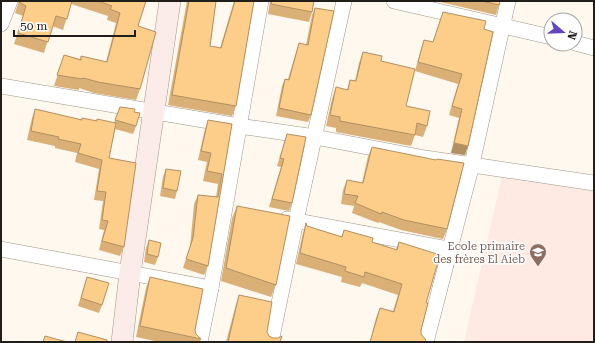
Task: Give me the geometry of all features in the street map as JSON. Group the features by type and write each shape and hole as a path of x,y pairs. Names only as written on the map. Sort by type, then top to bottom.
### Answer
{"main road":[{"path":"122,342 130,273 170,1"}],"street":[{"path":"200,342 211,288 232,210 239,126 261,1"},
{"path":"271,342 344,1"},
{"path":"394,1 543,35"},
{"path":"426,342 472,164 508,1"},
{"path":"583,45 594,48"},
{"path":"1,86 239,126 315,137 425,158 594,183"},
{"path":"275,217 449,249"},
{"path":"1,249 211,288"}],"shaded area":[{"name":"Ecole primaire des frères El Aieb","path":"502,176 594,191 594,342 464,342"}],"building":[{"path":"19,1 72,1 67,19 56,16 48,42 18,33 26,6"},
{"path":"98,1 146,1 138,26 156,32 140,89 83,78 57,75 64,55 81,60 81,56 107,62 120,13 110,9 112,6"},
{"path":"189,1 216,1 210,46 221,48 235,1 254,1 236,106 172,95"},
{"path":"272,1 314,1 312,12 271,4"},
{"path":"482,1 500,1 499,5"},
{"path":"315,8 334,11 311,115 279,108 285,79 289,80 299,43 308,45"},
{"path":"443,12 486,21 484,29 493,32 468,146 454,143 462,109 452,106 462,74 418,62 424,40 433,42"},
{"path":"363,52 382,56 381,61 415,69 406,106 430,111 427,126 417,123 415,135 340,121 340,117 330,115 336,87 348,90 350,80 356,81"},
{"path":"120,107 135,109 134,112 140,113 136,126 115,120"},
{"path":"35,109 82,120 82,118 97,121 97,119 116,123 109,158 136,163 124,247 102,241 108,221 102,220 106,192 97,191 102,160 78,153 81,144 58,139 59,137 31,131"},
{"path":"208,120 232,124 208,266 186,259 193,238 198,195 218,197 222,174 207,171 211,153 201,151"},
{"path":"287,134 306,137 292,203 272,199 284,159 280,158"},
{"path":"372,147 436,160 464,163 447,229 404,220 382,212 381,214 355,203 358,196 344,194 347,180 363,183"},
{"path":"166,169 181,171 177,191 163,188"},
{"path":"237,206 290,216 276,285 226,268"},
{"path":"306,223 307,226 342,237 344,230 373,238 372,242 397,250 399,242 440,255 426,303 428,303 421,330 421,334 426,340 425,342 370,342 380,308 394,312 402,284 365,272 364,277 345,271 346,267 300,253"},
{"path":"149,240 161,243 158,257 147,254"},
{"path":"87,277 109,283 102,305 81,298"},
{"path":"150,277 203,289 195,330 196,334 201,339 140,326"},
{"path":"239,295 272,302 267,332 269,336 273,338 282,336 280,342 228,342"},
{"path":"78,332 107,340 107,342 75,342"},
{"path":"45,336 67,342 43,342"}],"place":[{"name":"Ecole primaire des frères El Aieb","path":"538,267"}]}
